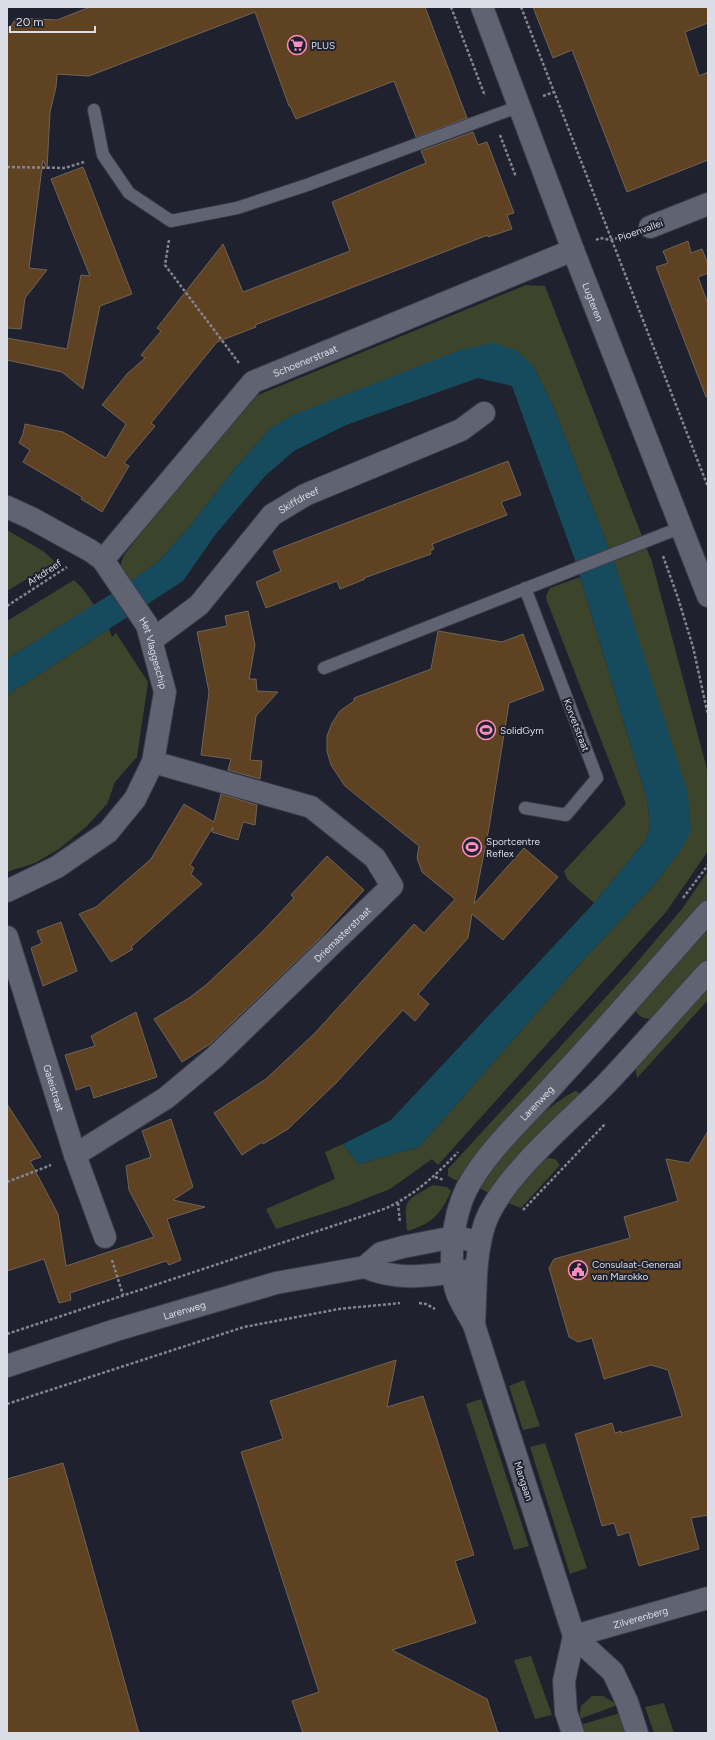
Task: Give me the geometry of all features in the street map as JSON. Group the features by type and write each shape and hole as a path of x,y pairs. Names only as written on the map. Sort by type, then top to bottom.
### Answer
{"street":[{"name":"Lugteren","path":"482,7 573,250 708,596"},
{"name":"Pioenvallei","path":"650,227 708,204"},
{"name":"Schoenerstraat","path":"102,563 253,382 573,250"},
{"name":"Skiffdreef","path":"149,632 199,605 272,515 305,494 461,430 484,413"},
{"name":"Het Vlaggeschip","path":"7,507 102,563 149,632 165,692 153,762 135,799 108,832 57,867 7,891"},
{"name":"Driemasterstraat","path":"75,1155 166,1098 215,1057 392,886 375,858 311,807 153,762"},
{"name":"Larenweg","path":"454,1237 460,1208 466,1190 480,1168 499,1144 564,1074 708,912"},
{"name":"Galeistraat","path":"7,937 75,1155 105,1237"},
{"path":"480,1242 454,1237 403,1246 381,1253 365,1267 380,1274 407,1277 476,1270 480,1242 486,1222 496,1203 518,1173 606,1084 708,972"},
{"name":"Mangaan","path":"454,1237 452,1255 457,1294 474,1325 574,1636 613,1672 627,1702 637,1733"},
{"name":"Larenweg","path":"7,1366 116,1330 276,1283 365,1267"},
{"name":"Mangaan","path":"474,1325 476,1270"},
{"name":"Zilverenberg","path":"574,1636 708,1598"},
{"path":"573,1733 566,1712 564,1681 574,1636"}],"lane":[{"path":"94,110 104,155 129,193 171,221 251,204 307,185 520,106"},
{"path":"324,668 682,527"},
{"name":"Korvetstraat","path":"525,588 597,778 566,815 525,808"}],"path":[{"path":"521,7 708,487"},
{"path":"7,167 65,168 104,155"},
{"path":"171,221 165,265 253,382"},
{"name":"Pioenvallei","path":"573,250 600,238 611,240 650,227"},
{"name":"Arkdreef","path":"7,606 102,563"},
{"path":"696,880 708,865"},
{"path":"520,1214 598,1131"},
{"path":"7,1182 75,1155"},
{"path":"7,1334 398,1203 435,1176"},
{"path":"398,1203 401,1227"},
{"path":"105,1237 123,1294"},
{"path":"7,1404 244,1327 339,1309 402,1303"},
{"path":"415,1303 426,1304 438,1311"}],"green space":[{"path":"526,285 545,286 652,562 708,773 708,851 666,912 438,1165 432,1159 390,1189 347,1206 276,1229 266,1209 335,1179 325,1152 343,1144 358,1164 419,1147 584,959 653,886 681,850 615,564 553,406 533,366 293,415 271,428 235,468 190,526 159,561 127,584 120,566 124,555 172,493 258,395"},
{"path":"7,530 43,551 55,562 7,591"},
{"path":"580,577 647,799 650,826 646,840 594,903 567,879 564,871 626,804 547,601 546,596 550,588"},
{"path":"74,580 83,589 94,605 7,659 7,621"},
{"path":"109,629 112,637 116,633 148,682 137,757 115,782 107,804 87,826 59,849 35,863 7,872 7,695"},
{"path":"708,871 708,902 461,1183 448,1176 448,1169 627,974 682,909"},
{"path":"708,923 708,960 655,1019 640,1016 634,1008"},
{"path":"708,982 708,1000 637,1078 635,1066"},
{"path":"575,1091 580,1093 579,1096 489,1193 477,1187 510,1147 546,1110"},
{"path":"549,1158 555,1159 560,1165 521,1208 508,1203 532,1170 538,1164"},
{"path":"433,1185 447,1187 451,1191 443,1206 435,1217 423,1225 407,1231 406,1212 408,1202"},
{"path":"524,1380 540,1426 523,1430 509,1386"},
{"path":"481,1399 529,1546 514,1550 466,1404"},
{"path":"545,1443 587,1568 570,1574 530,1447"},
{"path":"531,1656 552,1715 535,1719 514,1660"},
{"path":"592,1696 603,1696 618,1705 579,1719 581,1706"},
{"path":"664,1703 674,1733 654,1733 645,1707"},
{"path":"620,1713 626,1733 583,1733 580,1725"}],"water":[{"path":"492,343 516,350 533,366 553,406 615,564 688,794 691,831 681,850 653,886 584,959 419,1147 358,1164 343,1144 391,1120 594,903 646,840 650,826 647,799 575,560 512,386 478,378 346,425 294,451 265,476 215,535 183,581 7,695 7,659 127,584 159,561 190,526 235,468 271,428 293,415 460,350"}],"building":[{"path":"90,7 425,7 467,118 416,137 394,81 296,119 289,106 255,12 89,76 57,74 56,87 50,112 47,169 43,160 29,268 47,270 25,298 21,329 7,328 7,28 11,26 16,18 57,20"},
{"path":"533,7 708,7 708,23 685,32 699,76 708,72 708,160 627,192 572,50 553,58"},
{"path":"473,132 478,145 487,142 514,213 507,215 512,229 488,237 488,235 255,325 256,327 217,342 151,423 155,426 124,463 129,466 102,512 81,499 82,497 23,462 30,450 19,443 25,424 63,432 106,458 126,424 102,405 127,374 145,358 141,355 161,331 157,328 223,244 243,292 350,251 332,202 426,163 421,151"},
{"path":"83,167 132,294 100,306 83,389 62,372 7,360 7,338 67,349 81,275 90,276 51,179"},
{"path":"688,241 691,253 702,249 708,264 708,273 698,277 708,304 708,397 706,397 656,267 668,263 663,251"},
{"path":"508,461 521,495 501,502 507,515 432,544 434,549 430,551 431,554 364,578 365,579 340,589 337,581 266,608 256,582 281,571 273,551"},
{"path":"248,611 255,645 249,679 256,679 257,691 278,692 256,716 250,760 262,761 260,779 228,770 231,759 201,755 209,692 197,632 227,626 225,616"},
{"path":"438,631 502,642 523,634 544,690 509,703 489,828 474,904 524,848 558,877 503,940 472,914 468,938 418,994 429,1004 415,1021 403,1010 336,1083 288,1129 263,1144 262,1142 242,1155 214,1113 266,1079 315,1033 414,924 424,933 455,899 422,872 417,858 419,846 345,786 331,765 327,751 327,736 332,723 340,711 354,701 354,698 431,669"},
{"path":"221,794 257,805 255,825 243,822 238,840 212,832 213,827 190,865 194,868 191,874 202,884 131,947 133,949 111,962 79,914 96,907 151,859 184,804 214,822"},
{"path":"327,856 364,890 319,939 210,1044 182,1062 154,1019 189,998 206,985 261,933 294,898 291,895"},
{"path":"61,922 77,971 43,986 31,948 42,943 37,931"},
{"path":"136,1012 157,1077 94,1098 90,1085 76,1090 65,1055 95,1046 91,1036"},
{"path":"7,1104 41,1157 30,1161 58,1214 66,1266 154,1237 129,1190 126,1166 151,1157 142,1131 171,1119 193,1187 173,1200 205,1207 167,1219 181,1260 169,1265 166,1261 70,1293 71,1300 59,1303 44,1259 7,1271"},
{"path":"708,1131 708,1515 691,1518 699,1549 639,1566 629,1532 618,1536 614,1523 602,1526 575,1434 612,1423 615,1433 621,1431 621,1433 682,1416 668,1370 651,1365 604,1379 592,1338 578,1342 569,1337 549,1268 554,1259 630,1238 624,1217 678,1201 666,1159 689,1163"},
{"path":"396,1360 387,1407 423,1396 474,1555 455,1561 476,1623 392,1650 487,1699 498,1733 303,1733 292,1701 319,1692 241,1452 283,1439 270,1401"},
{"path":"63,1463 139,1733 7,1733 7,1479"}],"place":[{"name":"PLUS","path":"297,45"},
{"name":"SolidGym","path":"486,730"},
{"name":"Sportcentre Reflex","path":"472,847"},
{"name":"Consulaat-Generaal van Marokko","path":"578,1270"}]}
